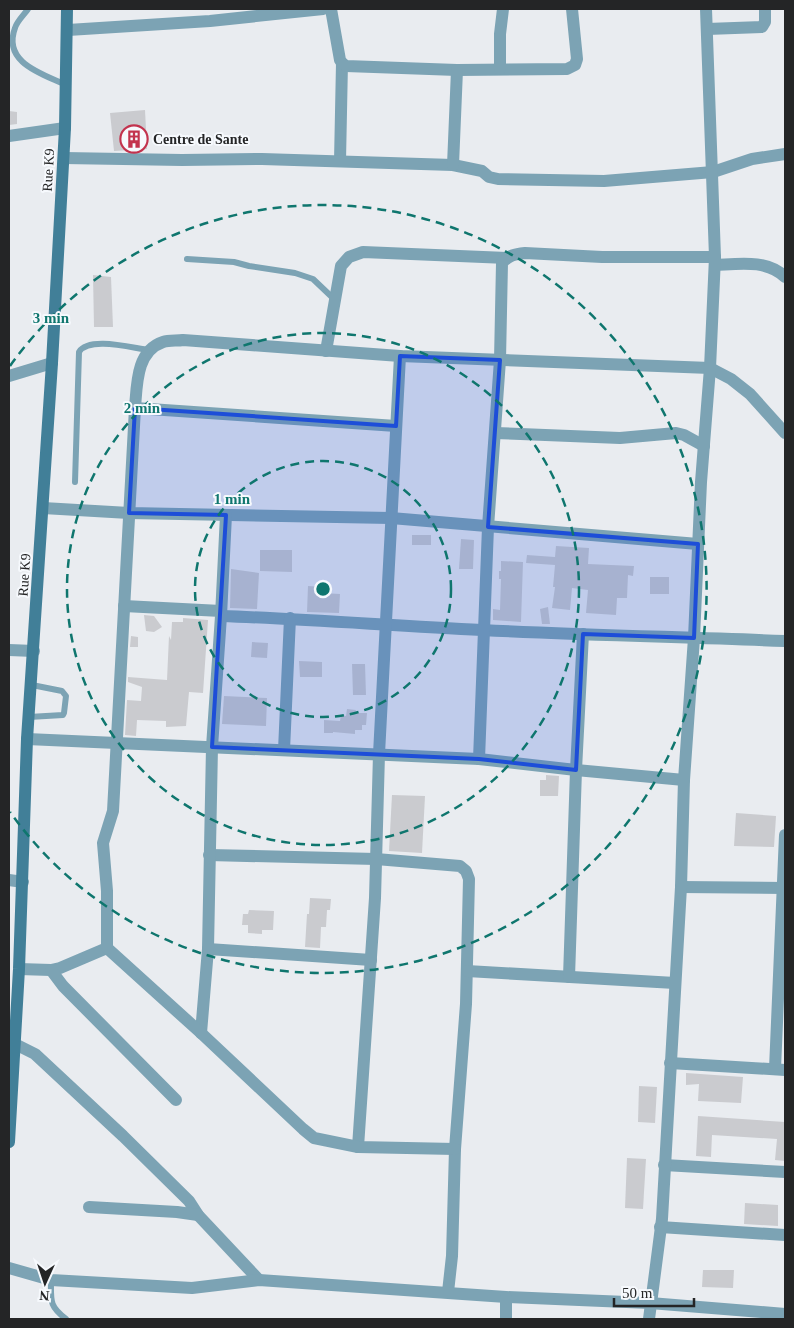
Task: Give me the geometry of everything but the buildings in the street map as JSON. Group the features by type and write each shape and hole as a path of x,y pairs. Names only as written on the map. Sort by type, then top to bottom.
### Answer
{"street":[{"name":"Rue K9","path":"9,1142 23,882 27,739 32,685 64,158 67,9"},
{"path":"68,30 210,21 323,9"},
{"path":"331,9 342,63 340,161"},
{"path":"500,69 500,34 503,9"},
{"path":"342,63 346,66 457,70 572,68 577,59 572,9"},
{"path":"649,1319 660,1227 664,1165 681,887 684,780 694,638 715,261 706,9"},
{"path":"707,29 762,27 765,22 765,9"},
{"path":"453,165 457,70"},
{"path":"9,136 65,128"},
{"path":"64,158 262,159 453,165 482,171 489,177 498,179 604,181 713,172 752,159 785,154"},
{"path":"326,351 341,266 350,257 363,252 507,258"},
{"path":"480,759 488,527 500,360 502,263 514,254 525,253 715,261 770,266 785,277"},
{"path":"455,1148 358,1147 314,1138 107,948 107,891 103,843 112,811 135,408 138,377 143,360 149,350 163,342 183,340 400,356 710,368 731,379 750,394 785,434"},
{"path":"358,1147 364,1033 371,960 379,754 400,356"},
{"path":"9,376 52,363"},
{"path":"135,408 396,426"},
{"path":"495,433 620,438 676,433 684,435 704,446"},
{"path":"43,508 129,513 391,518 698,544"},
{"path":"201,1033 208,950 212,747 226,515"},
{"path":"124,606 386,625 785,641"},
{"path":"284,750 290,618"},
{"path":"569,977 583,634"},
{"path":"9,650 34,650"},
{"path":"27,739 480,759 684,780"},
{"path":"670,1063 780,1069 785,835"},
{"path":"210,855 376,859 460,866 466,871 469,879 466,1004 455,1148 452,1256 448,1292"},
{"path":"9,880 23,882"},
{"path":"681,887 784,888"},
{"path":"19,969 51,970 60,968 107,948"},
{"path":"208,950 371,960"},
{"path":"51,970 63,986 176,1100"},
{"path":"467,971 675,983"},
{"path":"15,1044 36,1054 189,1201 198,1215 259,1280"},
{"path":"664,1165 785,1172"},
{"path":"89,1207 198,1215"},
{"path":"660,1227 785,1235"},
{"path":"9,1268 51,1280 192,1288 259,1280 506,1297 650,1303 785,1314"},
{"path":"506,1297 506,1319"}],"lane":[{"path":"28,9 11,36 16,55 23,64 66,86"},
{"path":"187,259 234,262 249,266 295,272 313,279 335,300"},
{"path":"75,482 79,352 82,348 96,343 149,350"},
{"path":"29,717 63,715 66,696 62,691 32,685"},
{"path":"51,1280 51,1301 55,1311 66,1319"}],"highlighted area":[{"path":"400,356 500,360 488,527 698,544 694,638 583,634 576,770 479,759 212,747 226,515 129,513 135,408 396,426"}],"place":[{"name":"Centre de Sante","path":"134,139"}]}
